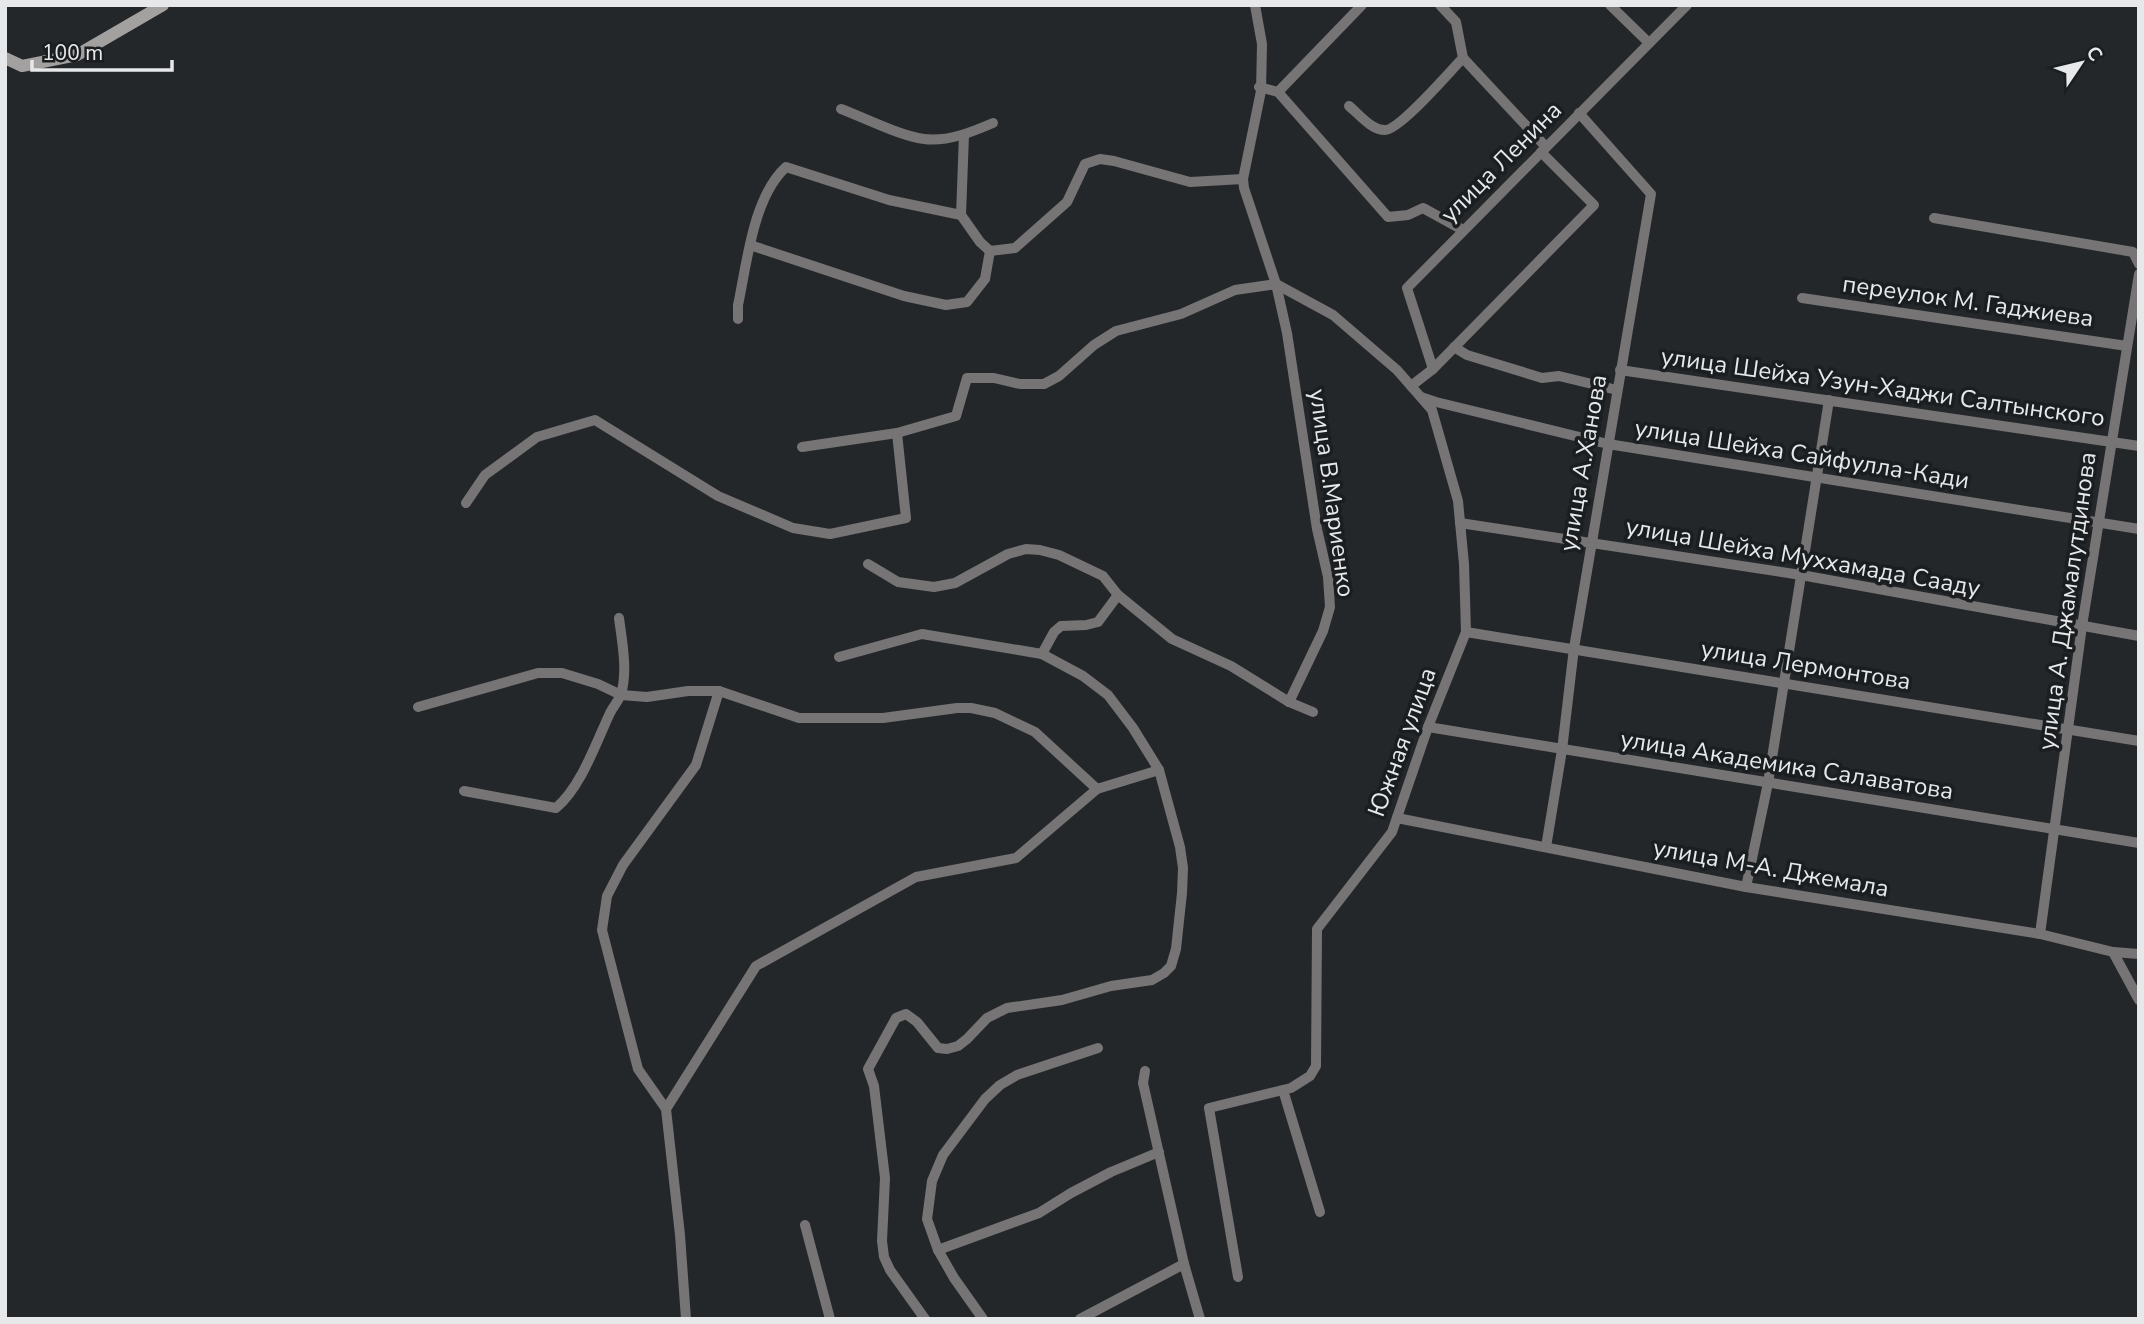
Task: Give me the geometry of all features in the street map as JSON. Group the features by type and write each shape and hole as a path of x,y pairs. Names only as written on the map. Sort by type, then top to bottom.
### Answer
{"street":[{"path":"5,58 22,66 77,55 163,5"},
{"path":"964,135 961,215 980,242 990,251 1015,248 1067,202 1085,164 1100,159 1114,160 1190,182 1243,179 1260,87 1262,44 1255,5"},
{"path":"1278,92 1362,5"},
{"path":"1411,386 1433,369 1594,205 1463,58 1456,22 1440,5"},
{"path":"1610,5 1649,43"},
{"name":"улица Ленина","path":"1433,369 1406,288 1687,5"},
{"path":"1349,106 1373,127 1390,129 1404,120 1463,58"},
{"path":"1260,87 1278,92 1388,217 1408,215 1423,208 1463,230"},
{"path":"841,109 925,139 964,135 993,123"},
{"name":"улица А.Ханова","path":"1546,848 1562,750 1574,648 1651,194 1579,113"},
{"path":"738,319 738,306 755,220 779,174 786,167 889,200 961,215"},
{"name":"улица В.Мариенко","path":"1243,179 1276,284 1287,332 1317,528 1328,577 1330,607 1323,631 1289,702"},
{"path":"1934,218 2133,252 2139,264"},
{"path":"750,245 904,296 946,305 967,302 985,279 990,251"},
{"name":"улица А. Джамалутдинова","path":"2040,934 2082,626 2139,274"},
{"path":"802,447 897,433 956,416 967,378 1044,384 1059,376 1094,345 1116,331 1181,314 1235,290 1276,284"},
{"name":"Южная улица","path":"1238,1277 1209,1108 1291,1088 1310,1076 1316,1066 1317,929 1392,832 1428,727 1466,632 1458,501 1432,410 1397,370 1332,315 1276,284"},
{"name":"переулок М. Гаджиева","path":"1802,298 2127,346"},
{"path":"1454,347 1467,355 1542,378 1559,376 1617,390"},
{"name":"улица Шейха Узун-Хаджи Салтынского","path":"1620,370 2139,446"},
{"name":"улица Шейха Сайфулла-Кади","path":"1420,397 1608,444 2139,529"},
{"path":"1746,887 1768,783 1829,400"},
{"path":"466,503 485,475 537,437 595,420 718,496 793,528 830,534 906,518 897,433"},
{"name":"улица Шейха Муххамада Сааду","path":"1460,523 1801,575 2139,636"},
{"path":"868,564 898,582 934,587 955,583 1008,554 1040,550 1059,555 1103,576 1118,595 1172,639 1231,666 1289,702 1312,712"},
{"path":"1042,654 1060,626 1098,622 1118,595"},
{"path":"464,791 556,808 566,799 621,695 625,658 619,618"},
{"name":"улица Лермонтова","path":"1466,632 2139,741"},
{"path":"839,657 922,634 1042,654 1083,676 1108,695 1133,728 1159,770 1183,867 1176,948 1171,965 1152,980 1111,986 1062,1000 1007,1008 987,1018 967,1040 947,1049 938,1048 917,1022 906,1014 896,1018 867,1069 874,1086 885,1178 882,1241 884,1257 890,1270 925,1319"},
{"path":"418,707 538,673 562,673 598,684 621,695 647,697 688,691 719,691 799,718 883,718 957,708 995,713 1035,732 1097,789"},
{"path":"685,1319 680,1235 666,1110 638,1069 602,930 607,895 623,865 696,765 719,691"},
{"name":"улица Академика Салаватова","path":"1428,727 2139,843"},
{"path":"666,1110 756,966 916,877 1016,858 1097,789 1159,770"},
{"name":"улица М-А. Джемала","path":"1397,818 1746,887 2040,934 2113,951 2139,954"},
{"path":"2113,951 2139,1000"},
{"path":"984,1319 954,1278 938,1250 927,1219 932,1181 943,1155 985,1099 1000,1085 1017,1074 1098,1048"},
{"path":"1146,1071 1143,1083 1184,1264 1200,1319"},
{"path":"1283,1090 1320,1212"},
{"path":"938,1250 1039,1213 1111,1172 1159,1152"},
{"path":"805,1226 830,1319"},
{"path":"1080,1319 1184,1264"}]}
